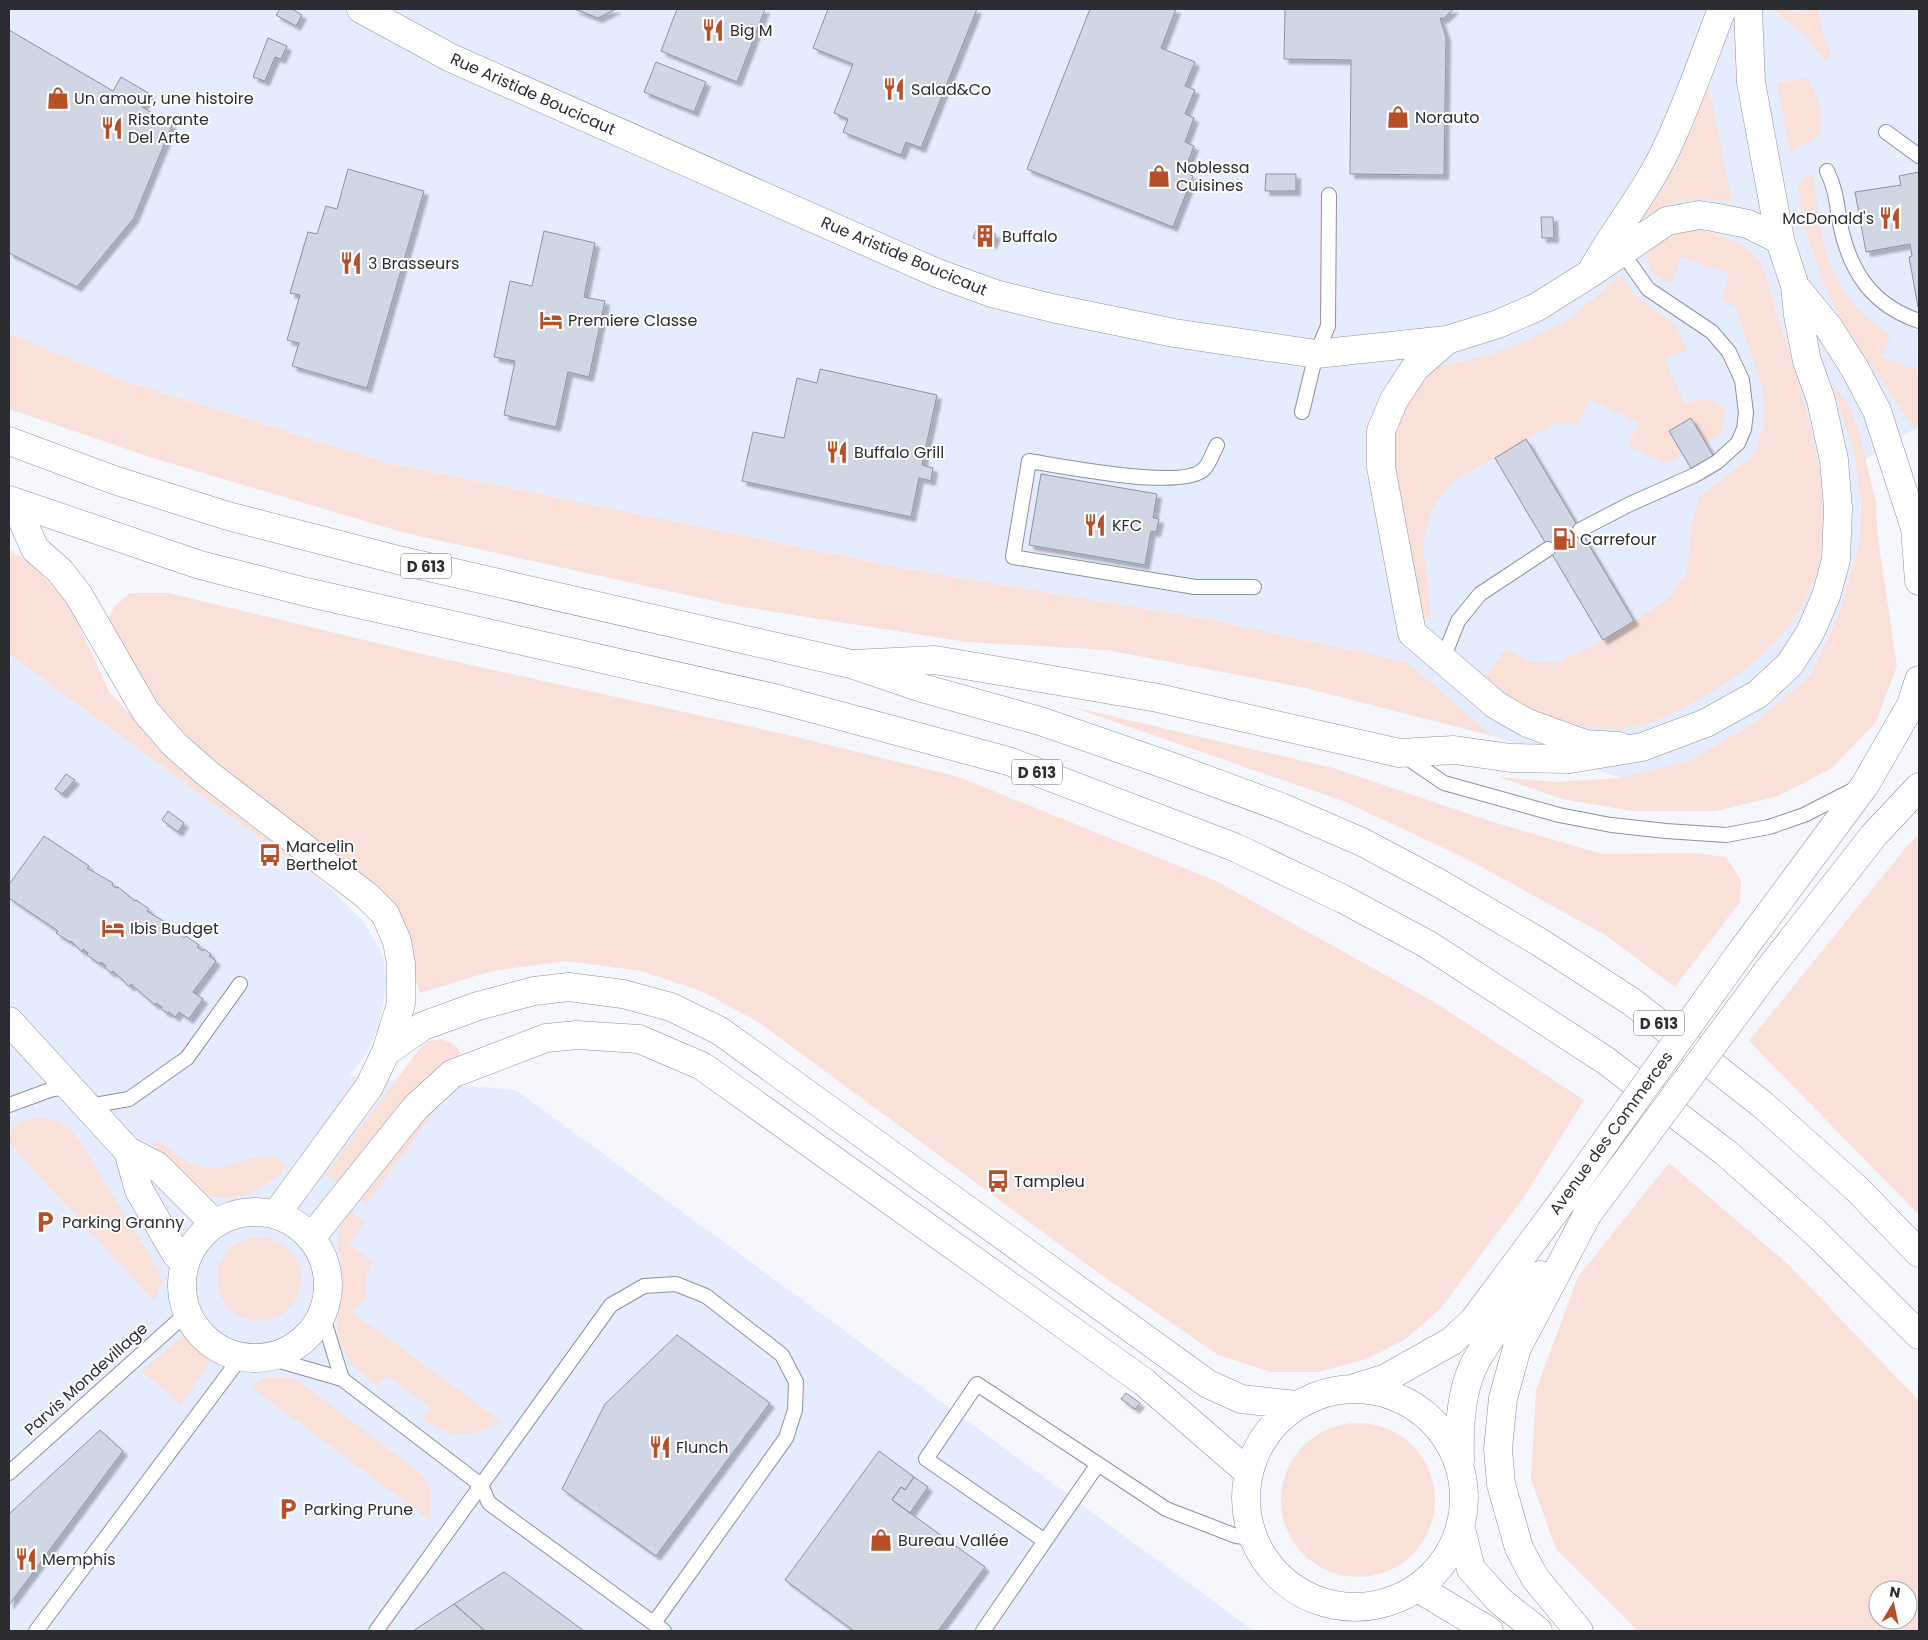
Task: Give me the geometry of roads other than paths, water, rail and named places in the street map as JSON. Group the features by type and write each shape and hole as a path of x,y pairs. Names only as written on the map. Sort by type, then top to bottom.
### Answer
{"street":[{"name":"Rue Aristide Boucicaut","path":"361,9 451,58 937,273 995,294 1174,333 1316,354 1447,340 1498,324 1537,307 1667,221 1698,215 1748,224 1780,240"},
{"name":"Rue Aristide Boucicaut","path":"1591,273 1610,239 1641,195 1669,144 1722,9"},
{"path":"851,664 935,660 1158,698 1400,753 1454,750 1511,758 1570,759 1642,747 1706,723 1758,694 1790,664 1810,633 1826,596 1836,560 1838,508 1834,460 1821,400 1807,361 1798,315 1795,286 1780,240 1751,82 1748,9"},
{"path":"1795,286 1829,328 1855,369 1876,411 1917,522 1919,581"},
{"path":"1447,340 1415,368 1394,400 1381,431 1381,467 1412,633 1496,704 1527,723 1585,744 1642,747"},
{"name":"D 613","path":"9,441 114,480 228,516 391,558 851,664 922,688 1040,721 1280,807 1362,842 1437,882 1541,943 1632,1002 1763,1105 1856,1188 1919,1253"},
{"path":"12,502 35,549 60,571 78,594 146,712 208,774 367,896 385,914 396,940 401,964 401,1004 386,1052 369,1086 277,1214"},
{"name":"D 613","path":"12,502 210,567 324,596 774,698 1008,761 1234,847 1343,899 1427,944 1605,1060 1733,1160 1814,1231 1919,1335"},
{"name":"Avenue des Commerces","path":"1356,1388 1386,1378 1452,1341 1474,1320 1565,1198 1741,952 1865,785 1911,704 1919,680"},
{"name":"Avenue des Commerces","path":"1460,1464 1459,1428 1465,1392 1472,1369 1485,1348 1587,1215 1766,973 1874,835 1919,786"},
{"path":"386,1052 423,1026 478,1006 534,991 569,987 623,994 672,1007 720,1030 1208,1384 1241,1399 1267,1404 1296,1405"},
{"path":"9,1021 89,1106 128,1151 157,1166 214,1223"},
{"path":"311,1238 416,1108 452,1074 546,1038 577,1035 639,1039 702,1066 1144,1382 1248,1472"},
{"path":"128,1151 138,1190 176,1254 184,1263"},
{"path":"238,1213 277,1214 304,1230 317,1246 327,1267 328,1292 322,1314 300,1343 290,1350 254,1357 219,1349 200,1333 187,1313 180,1286 184,1263 196,1241 214,1223 238,1213"},
{"path":"1579,1631 1535,1578 1519,1548 1501,1484 1498,1449 1503,1398 1517,1348 1587,1215"},
{"path":"1356,1388 1378,1390 1400,1398 1420,1410 1437,1425 1451,1443 1460,1464 1465,1497 1461,1529 1444,1562 1418,1588 1392,1601 1364,1607 1336,1606 1301,1593 1272,1570 1253,1538 1246,1505 1248,1472 1258,1446 1274,1423 1296,1405 1324,1392 1356,1388"},
{"path":"1461,1529 1472,1569 1500,1601 1538,1631"},
{"path":"1418,1588 1489,1631"}],"lane":[{"path":"1886,132 1919,156"},
{"path":"1827,171 1835,186 1847,251 1856,272 1883,301 1901,315 1919,321"},
{"path":"1302,412 1316,354 1328,326 1329,195"},
{"path":"1580,530 1628,505 1695,475 1717,462 1738,443 1744,428 1746,413 1742,380 1729,352 1712,332 1648,289 1622,252"},
{"path":"1217,445 1204,470 1187,476 1137,478 1029,461 1013,557 1195,587 1254,587"},
{"path":"1443,659 1458,622 1480,594 1548,549"},
{"path":"1400,753 1444,783 1559,815 1611,825 1716,835 1769,827 1804,815 1865,785"},
{"path":"89,1106 129,1099 187,1058 240,984"},
{"path":"9,1105 50,1090 70,1086"},
{"path":"36,1631 202,1408 254,1357 342,1379 481,1484 490,1503 659,1627 786,1438 796,1410 796,1382 782,1355 706,1296 676,1284 644,1286 611,1305 481,1484 376,1631"},
{"name":"Parvis Mondevillage","path":"9,1472 187,1313"},
{"path":"322,1314 342,1379"},
{"path":"1045,1541 926,1459 977,1384 1166,1510 1236,1536 1253,1538"},
{"path":"983,1631 1098,1464"}],"place":[{"name":"Big M","path":"713,30"},
{"name":"Salad&Co","path":"894,89"},
{"name":"Un amour, une histoire","path":"58,98"},
{"name":"Norauto","path":"1398,117"},
{"name":"Ristorante Del Arte","path":"112,128"},
{"name":"Noblessa Cuisines","path":"1159,176"},
{"name":"McDonald's","path":"1890,218"},
{"name":"Buffalo","path":"985,236"},
{"name":"3 Brasseurs","path":"351,263"},
{"name":"Premiere Classe","path":"551,320"},
{"name":"Buffalo Grill","path":"837,452"},
{"name":"KFC","path":"1095,525"},
{"name":"Carrefour","path":"1564,539"},
{"name":"Marcelin Berthelot","path":"270,855"},
{"name":"Ibis Budget","path":"113,928"},
{"name":"Tampleu","path":"998,1181"},
{"name":"Parking Granny","path":"45,1222"},
{"name":"Flunch","path":"660,1447"},
{"name":"Parking Prune","path":"288,1509"},
{"name":"Bureau Vallée","path":"881,1540"},
{"name":"Memphis","path":"26,1559"}]}
